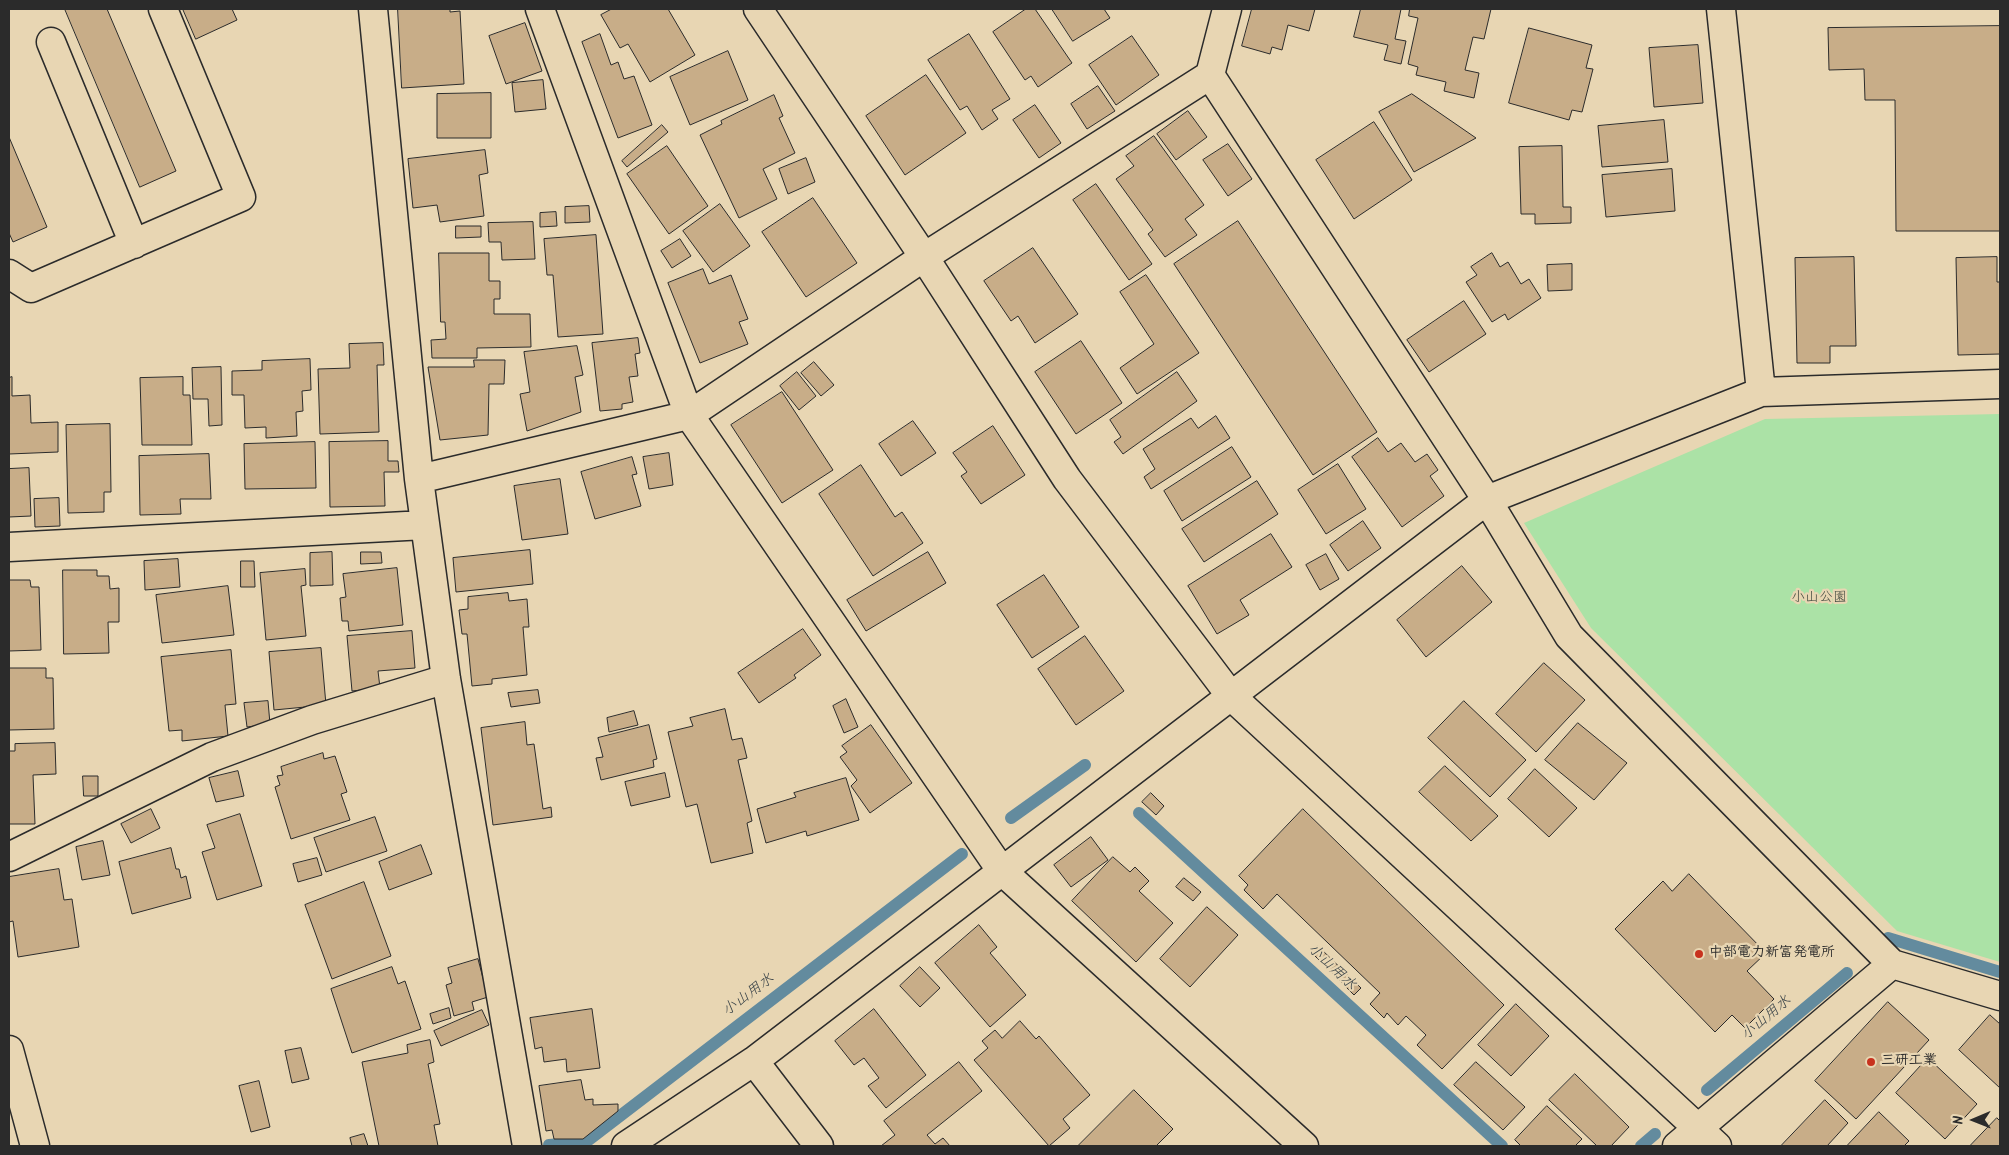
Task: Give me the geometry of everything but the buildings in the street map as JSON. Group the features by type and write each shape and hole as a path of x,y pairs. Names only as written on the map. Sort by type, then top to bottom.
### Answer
{"street":[{"path":"9,274 32,288 241,198 164,9"},
{"path":"373,9 425,525 446,679 527,1146"},
{"path":"540,9 689,415 1001,870 1304,1146"},
{"path":"758,9 924,257 1067,479 1231,696 1708,1137"},
{"path":"419,479 689,415 924,257 1210,75 1227,9"},
{"path":"1721,9 1761,392"},
{"path":"51,42 134,244"},
{"path":"1210,75 1487,500 1569,636 1892,964 2000,996"},
{"path":"626,1146 754,1061 1001,870 1487,500 1761,392 2000,384"},
{"path":"9,547 425,525"},
{"path":"9,857 212,757 312,720 446,679"},
{"path":"1676,1146 1708,1137 1892,964"},
{"path":"9,1050 34,1146"},
{"path":"754,1061 819,1146"}],"green space":[{"name":"小山公園","path":"2000,414 2000,962 1897,931 1591,628 1524,523 1765,419"}],"waterway":[{"name":"小山用水","path":"1011,818 1085,765"},
{"name":"小山用水","path":"1139,813 1502,1146"},
{"name":"小山用水","path":"549,1145 586,1142 962,854"},
{"name":"小山用水","path":"1888,938 2000,972"},
{"name":"小山用水","path":"1707,1090 1847,973"},
{"name":"小山用水","path":"1641,1146 1655,1134"}],"place":[{"name":"中部電力新富発電所","path":"1699,954"},
{"name":"三研工業","path":"1871,1062"}]}
